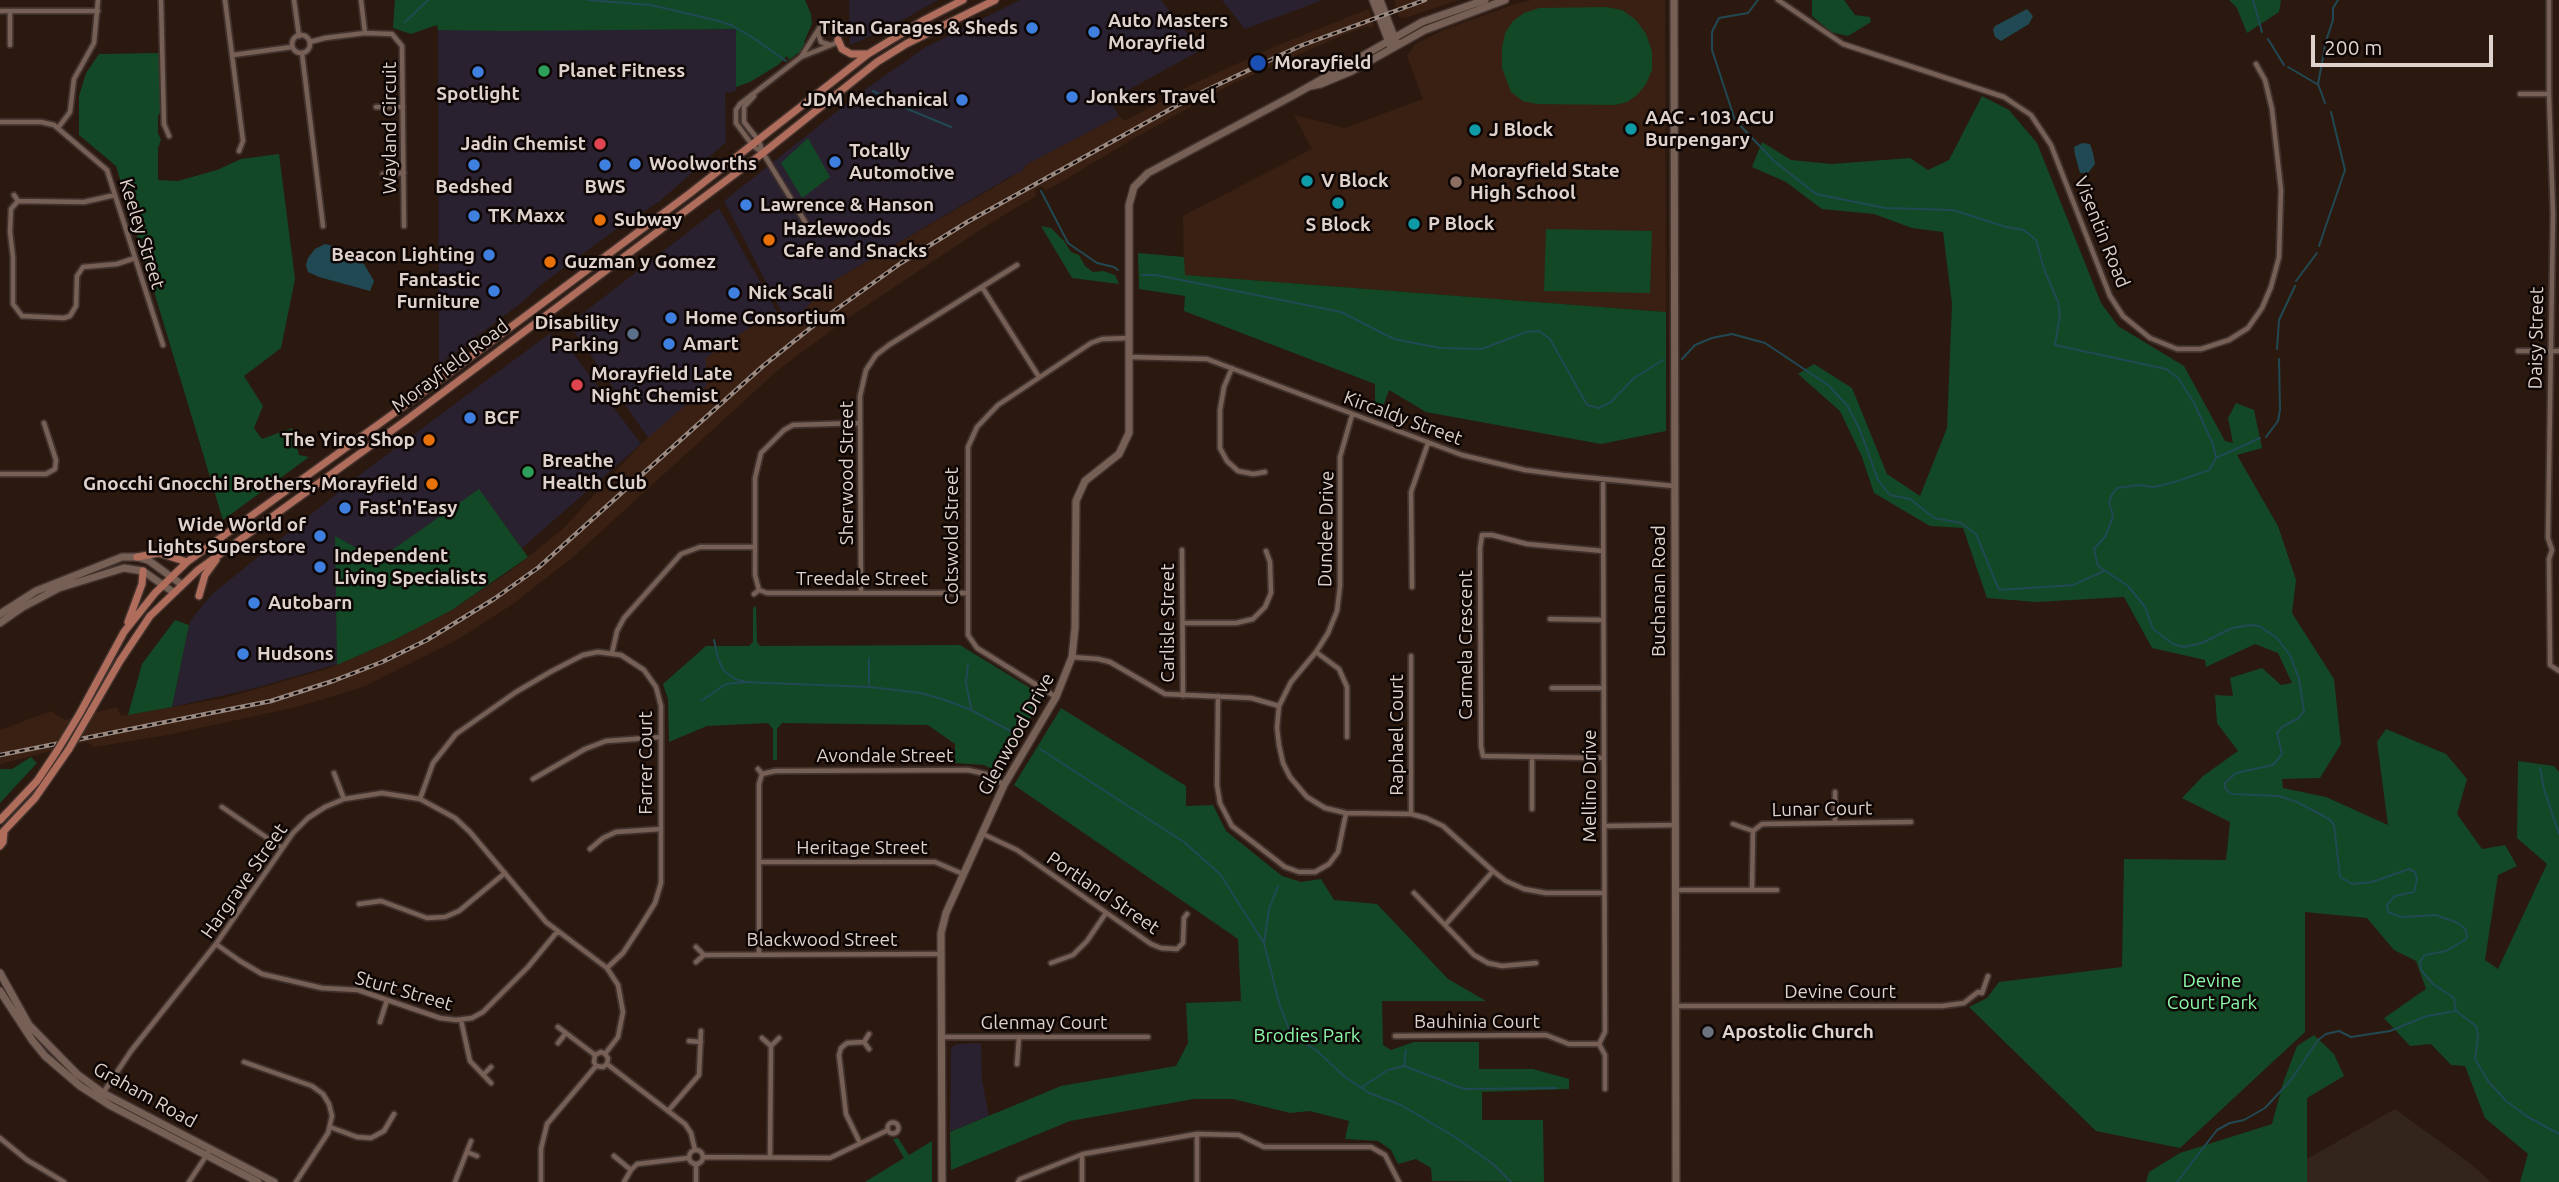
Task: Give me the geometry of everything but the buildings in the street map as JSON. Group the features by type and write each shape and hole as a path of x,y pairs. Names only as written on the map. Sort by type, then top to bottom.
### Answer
{"main road":[{"name":"Morayfield Road","path":"0,820 37,781 57,751 124,632 143,607 187,562 380,424 756,144 868,54 962,0"},
{"name":"Morayfield Road","path":"2,833 35,798 69,749 137,634 150,616 181,584 220,553 405,421 763,153 886,56 995,0"},
{"path":"1373,0 1393,43"},
{"path":"1380,0 1393,43"},
{"path":"1393,43 1432,17 1485,0"},
{"path":"1393,43 1505,0"},
{"name":"Buchanan Road","path":"1674,0 1677,1006 1675,1182"},
{"path":"838,40 842,49 851,54 868,54"},
{"name":"Glenwood Drive","path":"942,1182 940,954 944,920 1004,785 1056,697 1072,657 1075,628 1076,501 1085,481 1117,457 1127,442 1129,429 1129,205 1134,187 1148,173 1393,43"},
{"path":"0,614 57,581 116,559 159,553 187,562"},
{"path":"199,596 205,575 220,553"},
{"path":"137,557 155,564 181,584"},
{"path":"0,623 59,588 124,568 143,571 173,592"},
{"path":"124,632 142,584 143,571"},
{"path":"0,846 3,842 2,833"},
{"name":"Graham Road","path":"0,973 19,1010 38,1036 101,1096"},
{"name":"Graham Road","path":"0,991 22,1027 45,1056 68,1077 209,1152 274,1182"},
{"name":"Graham Road","path":"209,1152 258,1182"}],"street":[{"path":"0,122 41,122 58,128 70,112 72,86 94,43 98,0"},
{"path":"161,0 164,124 169,136"},
{"path":"225,0 243,141 239,151"},
{"path":"294,0 299,36"},
{"path":"361,0 365,33"},
{"name":"Visentin Road","path":"1778,0 1843,44 2004,97 2031,115 2051,145 2110,296 2123,316 2150,338 2178,349 2201,349 2229,340 2248,328 2262,308 2271,287 2279,257 2281,190 2272,108 2265,80 2256,64"},
{"name":"Daisy Street","path":"2549,0 2550,136 2556,214 2551,282 2548,538 2552,550 2549,559 2550,665 2559,671"},
{"path":"0,11 98,10"},
{"path":"10,11 10,45"},
{"path":"801,57 822,24 832,23 840,31 838,40 801,57 740,104 735,117 736,122 763,153 807,225 821,232"},
{"path":"818,32 821,42 831,45"},
{"name":"Wayland Circuit","path":"310,42 365,33 392,34 402,46 404,226"},
{"path":"299,36 306,37 310,42 308,50 302,54 292,47 293,40 299,36"},
{"path":"233,55 292,47"},
{"path":"302,54 323,226"},
{"path":"2520,94 2549,94"},
{"path":"376,107 403,107"},
{"name":"Keeley Street","path":"58,128 104,167 163,345"},
{"path":"2552,147 2559,147"},
{"path":"383,174 404,173"},
{"path":"14,195 18,201"},
{"path":"115,195 84,202 18,201 11,209 13,304 22,316 70,316 76,306 77,276 83,267 117,264 135,258"},
{"name":"Sherwood Street","path":"861,593 860,423 862,382 872,360 889,345 1017,265"},
{"path":"2551,282 2559,282"},
{"path":"982,287 1039,377"},
{"name":"Cotswold Street","path":"1056,697 974,646 967,630 966,466 970,440 986,415 1039,377 1096,341 1129,338"},
{"path":"2518,351 2559,351"},
{"name":"Kircaldy Street","path":"1129,357 1207,359 1462,455 1525,470 1674,486"},
{"path":"1232,368 1224,387 1220,410 1220,448 1227,461 1238,471 1253,474 1265,472"},
{"name":"Dundee Drive","path":"1352,415 1340,457 1339,598 1328,633 1291,682 1279,706 1279,745 1290,777 1307,797 1325,807 1346,813 1411,814 1443,826 1493,871 1506,881 1524,889 1546,893 1604,893"},
{"path":"0,474 46,474 55,469 56,460 44,423"},
{"path":"754,594 758,590 755,579 755,473 765,448 793,425 860,423"},
{"path":"1412,587 1411,492 1428,443"},
{"name":"Mellino Drive","path":"1604,480 1605,1032 1599,1044 1605,1055 1605,1089"},
{"name":"Carmela Crescent","path":"1603,551 1527,544 1482,535 1480,746 1483,756 1604,758"},
{"path":"420,799 433,764 447,743 464,727 516,692 575,658 590,653 612,653 617,631 624,618 681,554 700,547 755,547"},
{"name":"Carlisle Street","path":"1182,550 1183,696"},
{"path":"2552,550 2559,550"},
{"path":"1183,623 1236,623 1253,619 1265,607 1271,593 1270,562 1266,551"},
{"name":"Treedale Street","path":"758,590 767,593 967,593"},
{"path":"1550,619 1604,620"},
{"path":"1316,652 1339,669 1347,687 1347,737"},
{"name":"Farrer Court","path":"607,968 623,953 658,895 661,883 661,706 651,678 637,663 612,653"},
{"name":"Raphael Court","path":"1411,656 1411,814"},
{"path":"1072,657 1103,660 1165,694 1251,698 1279,706"},
{"path":"1552,688 1604,688"},
{"path":"1217,696 1217,785 1220,803 1233,826 1284,867 1299,872 1315,872 1329,864 1338,852 1346,813"},
{"path":"533,779 585,749 606,741 661,737"},
{"path":"1532,758 1532,809"},
{"name":"Avondale Street","path":"760,954 760,772 968,770 981,772 1004,785"},
{"path":"334,773 344,799"},
{"path":"1835,792 1835,823"},
{"name":"Hargrave Street","path":"101,1096 131,1051 216,944 282,848 308,818 344,799 382,793 420,799 448,813 463,825 546,922 607,968"},
{"path":"222,807 282,848"},
{"name":"Lunar Court","path":"1752,890 1753,831 1762,824 1911,822"},
{"path":"1733,824 1753,831"},
{"path":"1604,826 1676,825"},
{"path":"590,849 616,832 661,829"},
{"name":"Portland Street","path":"982,834 1017,850 1151,944 1161,948 1177,949 1183,943 1184,918 1187,914"},
{"name":"Heritage Street","path":"759,862 935,862 963,874"},
{"path":"1446,924 1493,871"},
{"path":"359,904 381,901 421,916 439,918 459,911 505,873"},
{"path":"1676,890 1777,890"},
{"path":"1414,892 1474,955 1488,963 1502,966 1536,963"},
{"path":"1051,963 1073,955 1087,941 1106,913"},
{"name":"Sturt Street","path":"216,944 262,974 322,988 358,990 440,1018 461,1020 484,1012 528,967 557,932"},
{"path":"695,962 704,954 696,947"},
{"name":"Blackwood Street","path":"704,954 940,954"},
{"path":"605,1054 618,1037 623,1012 618,985 607,968"},
{"name":"Devine Court","path":"1677,1006 1942,1006 1964,1003 1978,992 1982,993 1988,976"},
{"path":"380,1022 387,999"},
{"path":"461,1020 468,1058 491,1083"},
{"path":"558,1027 595,1055"},
{"path":"668,1111 699,1075 701,1031"},
{"path":"558,1043 566,1033"},
{"path":"860,1143 846,1114 839,1055 846,1043 863,1042 869,1034"},
{"name":"Bauhinia Court","path":"1395,1036 1546,1035 1569,1044 1599,1044"},
{"name":"Glenmay Court","path":"940,1037 1148,1037"},
{"path":"1017,1064 1019,1037"},
{"path":"762,1038 771,1046"},
{"path":"770,1158 771,1046 779,1038"},
{"path":"689,1041 701,1042"},
{"path":"863,1042 869,1049"},
{"path":"596,1066 593,1059 601,1052 608,1058 607,1064"},
{"path":"244,1062 318,1090 327,1099 331,1110 330,1127 296,1182"},
{"path":"607,1064 689,1129 695,1150"},
{"path":"596,1066 607,1064"},
{"path":"541,1182 541,1149 547,1124 596,1066"},
{"path":"483,1075 491,1067"},
{"path":"330,1127 357,1137 371,1138 384,1131 394,1114"},
{"path":"703,1157 830,1158 888,1130"},
{"path":"1197,1135 1197,1182"},
{"path":"1018,1182 1082,1155 1197,1135 1238,1135 1264,1147 1371,1147 1385,1155 1399,1182"},
{"path":"0,1138 27,1160 64,1182"},
{"path":"455,1182 471,1141"},
{"path":"695,1150 700,1151 703,1157"},
{"path":"688,1158 695,1150"},
{"path":"190,1182 209,1152"},
{"path":"467,1152 477,1156"},
{"path":"1082,1155 1082,1182"},
{"path":"614,1156 631,1170"},
{"path":"696,1165 703,1157"},
{"path":"688,1158 696,1165"},
{"path":"624,1182 631,1170 642,1163 688,1158"},
{"path":"696,1165 696,1182"}],"shaded area":[{"path":"849,0 938,0 885,30 850,45"},
{"path":"1020,0 1161,0 1201,50 1110,100 1119,116 1026,165 1020,174 1013,175 830,283 789,326 724,201 859,94 924,48"},
{"path":"1222,0 1323,0 1245,29"},
{"path":"1394,0 1459,0 1404,18 1399,17"},
{"name":"Morayfield State High School","path":"1532,0 1665,0 1666,312 1184,275 1183,216 1312,149 1294,115 1345,128 1423,99 1407,56 1415,44 1446,29"},
{"path":"1369,9 1374,26 1345,34 1232,84 1046,191 1041,186 1035,190 1036,196 848,318 778,370 572,558 510,606 455,641 363,687 297,707 167,735 94,747 86,742 0,764 0,730 51,711 65,720 117,707 121,716 225,698 330,668 394,640 452,610 509,572 563,529 641,444 706,387 706,358 750,327 781,310 789,325 830,283 1018,172 1021,173 1026,165 1119,116 1125,121 1191,85 1276,46"},
{"path":"737,29 736,91 725,93 726,142 660,201 615,230 542,284 439,365 438,30"},
{"name":"Home Consortium","path":"719,208 777,312 750,327 706,387 649,439 569,324"},
{"path":"549,334 566,344 641,444 522,548 479,490 378,560 336,537 337,664 255,688 172,707 190,621 211,595 366,470"},
{"path":"981,1043 982,1080 989,1116 950,1132 951,1048 956,1044"},
{"path":"2395,1109 2491,1182 2307,1182 2307,1159"}],"green space":[{"path":"395,0 805,0 812,24 801,51 789,60 787,56 778,65 750,82 736,87 736,29 504,31 438,30 437,25 411,34 393,28"},
{"path":"1812,0 1844,0 1855,15 1870,17 1871,22 1848,36 1831,32 1812,16"},
{"path":"2229,0 2281,0 2279,12 2247,33 2237,8"},
{"path":"1606,7 1622,10 1636,20 1646,34 1652,51 1652,70 1637,95 1627,102 1615,105 1537,104 1523,101 1511,92 1502,68 1502,48 1505,33 1513,21 1524,13 1539,8"},
{"path":"159,53 161,111 158,116 158,133 161,140 158,148 158,180 178,181 217,170 241,159 279,154 295,279 281,348 244,376 263,406 254,428 262,439 292,428 299,455 309,457 223,520 116,166 79,135 79,96 86,73 99,54"},
{"name":"Devine Court Park","path":"1982,96 2009,110 2037,143 2101,303 2118,326 2184,366 2225,441 2233,443 2228,418 2236,403 2254,410 2262,448 2237,455 2278,526 2296,580 2292,613 2334,679 2341,744 2320,778 2282,779 2283,788 2326,797 2388,825 2377,742 2386,729 2446,754 2467,779 2457,814 2482,849 2505,845 2517,866 2498,875 2485,960 2498,969 2547,864 2517,838 2518,761 2554,766 2559,772 2559,1182 2520,1182 2528,1154 2485,1118 2465,1066 2451,1065 2431,1044 2410,1046 2384,1018 2426,989 2416,961 2394,950 2367,918 2305,912 2305,1032 2180,1148 2096,1131 1969,1007 1987,998 1999,982 2122,967 2124,859 2226,860 2230,822 2182,798 2203,776 2238,751 2217,723 2215,695 2233,696 2230,678 2262,668 2281,685 2292,683 2278,653 2255,644 2206,667 2205,660 2152,648 2124,597 2036,602 1987,598 1963,528 1930,526 1874,493 1862,457 1840,411 1798,374 1814,364 1852,388 1887,474 1920,496 1947,428 1952,304 1943,232 1912,228 1874,214 1822,209 1786,182 1752,167 1762,142 1791,160 1832,164 1910,158 1928,170 1949,160"},
{"path":"808,138 830,177 802,198 781,163"},
{"path":"1041,226 1051,228 1071,252 1079,255 1085,266 1093,272 1103,271 1115,275 1119,284 1072,278"},
{"path":"1546,229 1652,231 1650,293 1544,291"},
{"path":"1138,253 1184,257 1185,275 1666,312 1666,431 1601,444 1426,412 1389,390 1380,415 1375,414 1375,384 1184,311 1185,296 1139,289"},
{"path":"479,489 528,557 452,610 337,665 335,536 378,560"},
{"path":"756,606 757,642 760,646 960,645 1040,694 1041,700 998,772 984,765 955,763 955,744 928,725 782,723 777,729 777,760 773,760 773,729 768,723 707,726 669,742 668,699 663,684 706,646 749,646 753,642 753,608"},
{"path":"175,620 189,625 172,707 128,715 142,664"},
{"name":"Brodies Park","path":"1061,708 1186,786 1186,806 1213,805 1226,831 1282,876 1301,882 1321,879 1334,900 1377,904 1448,979 1486,1001 1382,1001 1383,1045 1391,1050 1414,1042 1479,1042 1479,1069 1533,1069 1569,1079 1569,1089 1482,1092 1482,1120 1543,1120 1544,1182 1432,1181 1431,1168 1416,1159 1398,1164 1391,1150 1378,1141 1345,1139 1349,1121 1310,1111 1290,1113 1233,1099 1194,1099 1070,1121 951,1170 950,1132 1061,1086 1176,1066 1188,1043 1186,1003 1241,1001 1238,939 1014,785"},
{"path":"31,757 37,763 0,803 0,769 12,769"},
{"path":"2314,1035 2334,1054 2344,1076 2307,1098 2307,1182 2146,1182 2149,1172 2180,1153 2272,1124 2297,1046"},
{"path":"898,1138 909,1155 932,1141 932,1182 865,1182 904,1158 893,1139"}],"water":[{"path":"2027,9 2033,16 2029,24 2001,41 1995,37 1995,26"},
{"path":"2082,143 2090,144 2093,153 2095,164 2088,173 2080,173 2075,155 2074,147"},
{"path":"325,244 341,248 364,264 374,281 370,291 308,272 308,258 315,249"}],"waterway":[{"path":"405,22 428,0"},
{"path":"588,0 651,5 715,20 731,25 752,37 786,61"},
{"path":"1758,0 1748,13 1719,18 1712,32 1712,50 1735,120 1774,161 1816,194 1885,208 1953,210 2024,230 2036,240 2044,269 2058,302 2060,315 2055,345 2166,369 2178,378 2194,403 2213,444 2216,458 2209,470 2175,482 2154,487 2138,485 2117,488 2109,503 2113,515 2110,525 2105,537 2094,549 2098,566 2128,586 2145,607 2153,629 2173,644 2184,647 2202,643 2232,628 2250,625 2259,626 2277,638 2290,655 2299,679 2304,711 2299,718 2282,727 2277,733 2282,754 2273,765 2236,773 2225,783 2225,788 2231,794 2279,796 2329,819 2334,825 2340,877 2352,884 2372,882 2409,869 2415,872 2417,879 2414,892 2395,896 2387,905 2388,912 2401,917 2436,915 2458,923 2466,930 2465,940 2446,951 2425,955 2420,961 2421,970 2433,984 2454,998 2456,1011"},
{"path":"2253,0 2262,32"},
{"path":"2325,103 2318,84 2333,20 2333,8 2338,0"},
{"path":"2268,39 2284,65"},
{"path":"2288,67 2317,84"},
{"path":"873,91 951,127"},
{"path":"2319,246 2345,170 2331,112"},
{"path":"1041,191 1068,243 1097,263 1118,270"},
{"path":"2296,281 2317,253"},
{"path":"1142,275 1156,275 1341,312 1394,339 1440,348 1482,349 1526,332 1539,331 1550,339 1587,405 1599,408 1611,402 1634,378 1663,360"},
{"path":"2277,349 2279,320 2295,286"},
{"path":"1682,359 1695,345 1732,334 1765,343 1828,385 1847,405 1860,430 1878,480 1890,495 1910,499 1934,518 1961,523 1976,534 1999,590 2073,585 2104,571"},
{"path":"2266,437 2278,421 2280,410 2279,359"},
{"path":"2216,458 2260,438"},
{"path":"714,640 724,671 743,681"},
{"path":"869,658 869,685"},
{"path":"968,664 966,683 971,708"},
{"path":"701,701 726,684 744,682 870,687 921,693 945,700 971,710 1018,735"},
{"path":"1040,749 1184,842 1220,874 1264,943 1279,1003 1288,1027 1296,1038 1316,1050 1345,1077 1369,1093 1401,1105 1455,1137 1493,1164 1511,1182"},
{"path":"2540,768 2559,834"},
{"path":"1264,943 1269,909 1278,886"},
{"path":"2177,1182 2217,1130 2244,1120 2265,1108 2291,1080 2318,1040 2326,1034 2339,1031 2351,1037 2390,1031 2427,1016 2456,1011 2476,1026 2478,1037 2475,1059 2488,1081 2506,1101 2559,1134"},
{"path":"1404,1066 1406,1050"},
{"path":"1362,1087 1388,1070 1404,1066 1464,1089 1557,1088"}],"railway":[{"path":"0,755 271,701 382,662 427,640 494,599 539,567 763,366 813,326 901,263 969,221 1196,95 1300,46 1425,0"}],"place":[{"name":"Titan Garages & Sheds","path":"1032,28"},
{"name":"Auto Masters Morayfield","path":"1094,32"},
{"name":"Morayfield","path":"1258,63"},
{"name":"Planet Fitness","path":"544,71"},
{"name":"Spotlight","path":"478,72"},
{"name":"Jonkers Travel","path":"1072,97"},
{"name":"JDM Mechanical","path":"962,100"},
{"name":"AAC - 103 ACU Burpengary","path":"1631,129"},
{"name":"J Block","path":"1475,130"},
{"name":"Jadin Chemist","path":"600,144"},
{"name":"Totally Automotive","path":"835,162"},
{"name":"Woolworths","path":"635,164"},
{"name":"Bedshed","path":"474,165"},
{"name":"BWS","path":"605,165"},
{"name":"V Block","path":"1307,181"},
{"name":"Morayfield State High School","path":"1456,182"},
{"name":"S Block","path":"1338,203"},
{"name":"Lawrence & Hanson","path":"746,205"},
{"name":"TK Maxx","path":"474,216"},
{"name":"Subway","path":"600,220"},
{"name":"P Block","path":"1414,224"},
{"name":"Hazlewoods Cafe and Snacks","path":"769,240"},
{"name":"Beacon Lighting","path":"489,255"},
{"name":"Guzman y Gomez","path":"550,262"},
{"name":"Fantastic Furniture","path":"494,291"},
{"name":"Nick Scali","path":"734,293"},
{"name":"Home Consortium","path":"671,318"},
{"name":"Disability Parking","path":"633,334"},
{"name":"Amart","path":"669,344"},
{"name":"Morayfield Late Night Chemist","path":"577,385"},
{"name":"BCF","path":"470,418"},
{"name":"The Yiros Shop","path":"429,440"},
{"name":"Breathe Health Club","path":"528,472"},
{"name":"Gnocchi Gnocchi Brothers, Morayfield","path":"432,484"},
{"name":"Fast'n'Easy","path":"345,508"},
{"name":"Wide World of Lights Superstore","path":"320,536"},
{"name":"Independent Living Specialists","path":"320,567"},
{"name":"Autobarn","path":"254,603"},
{"name":"Hudsons","path":"243,654"},
{"name":"Apostolic Church","path":"1708,1032"}]}
